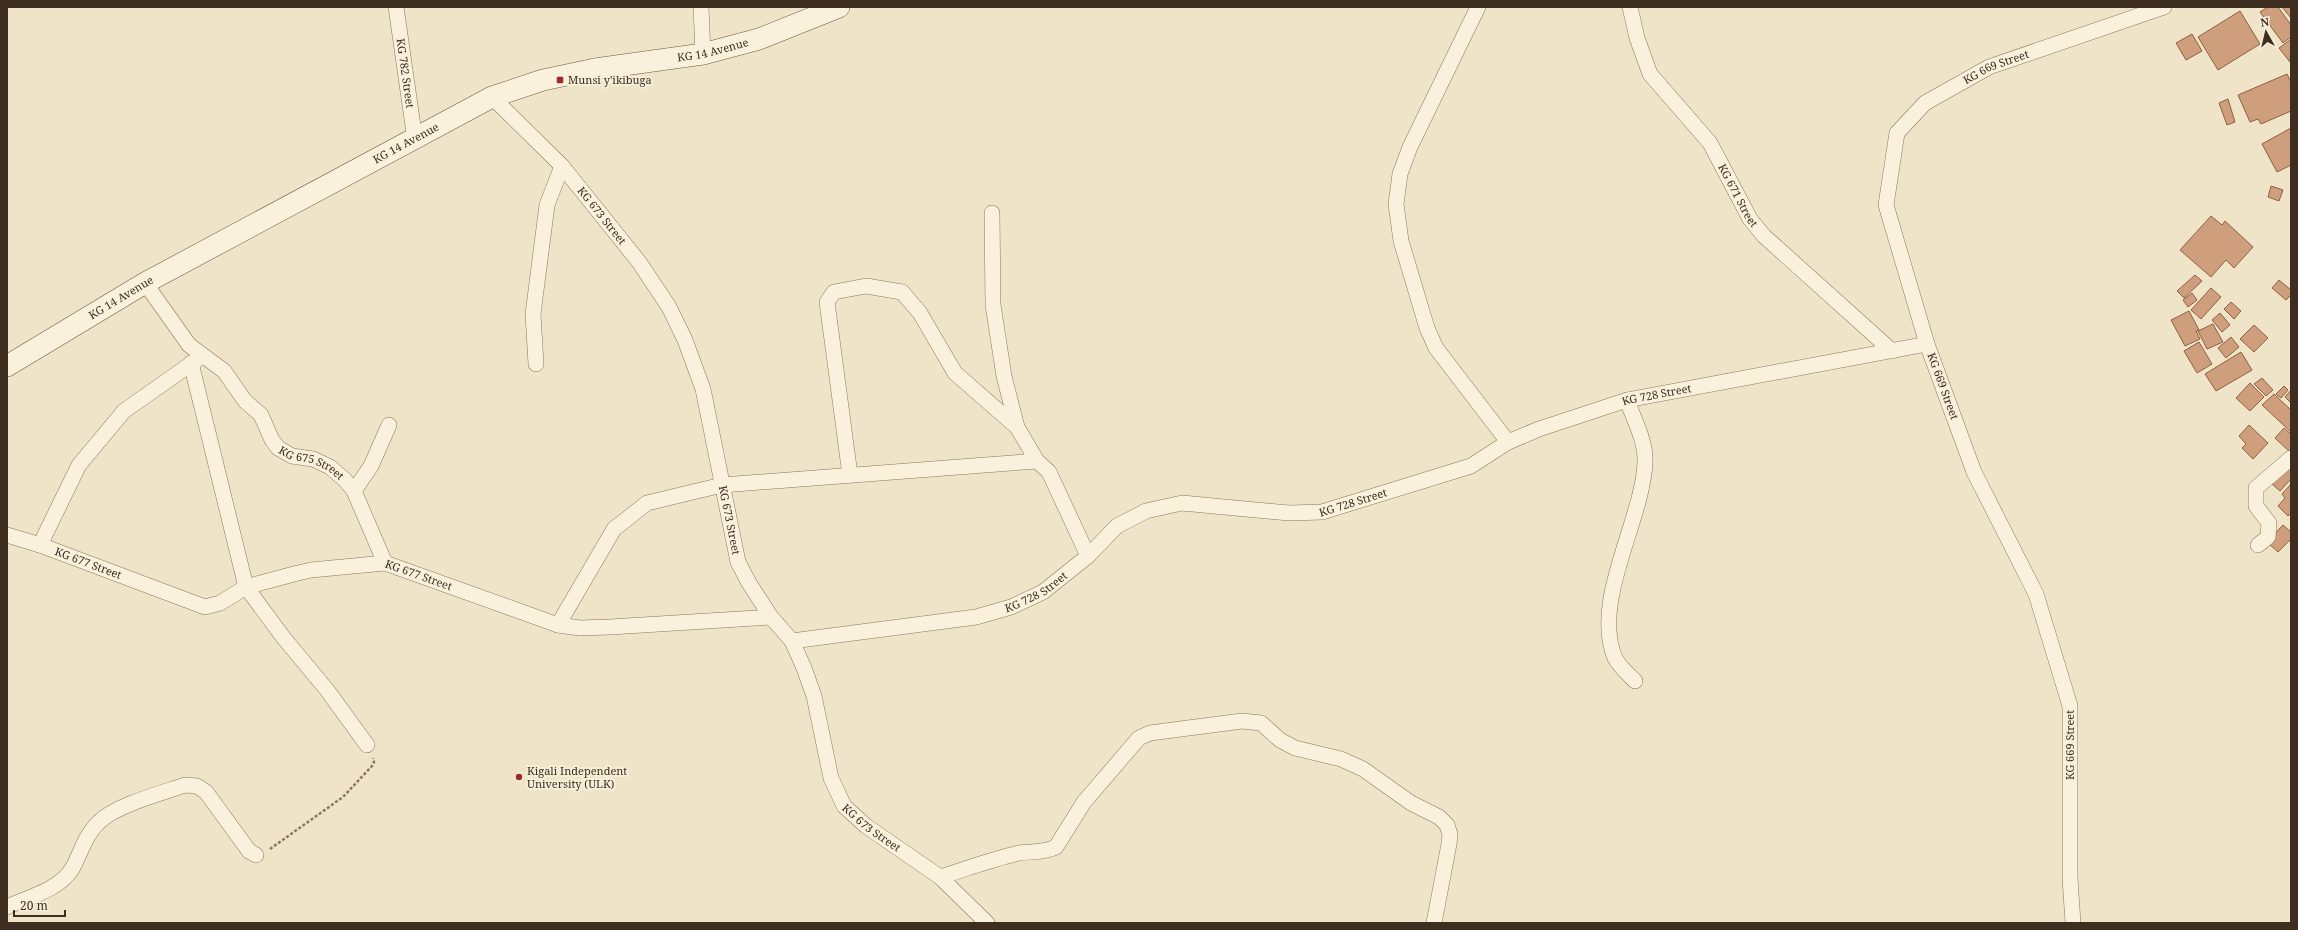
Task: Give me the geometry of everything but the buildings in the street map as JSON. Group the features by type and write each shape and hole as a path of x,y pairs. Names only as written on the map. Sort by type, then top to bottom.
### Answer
{"main road":[{"name":"KG 14 Avenue","path":"7,366 145,283 415,140 492,97 543,80 595,70 703,54 759,38 839,7"}],"street":[{"name":"KG 782 Street","path":"396,7 415,140"},
{"path":"701,7 703,54"},
{"path":"1478,7 1410,147 1400,174 1396,204 1401,241 1426,328 1436,348 1508,442"},
{"name":"KG 671 Street","path":"1630,7 1637,38 1650,74 1710,143 1750,219 1764,236 1784,252 1892,351"},
{"name":"KG 669 Street","path":"2073,923 2070,878 2070,706 2036,594 1974,472 1927,344 1886,205 1897,132 1925,103 1989,67 2164,7"},
{"name":"KG 673 Street","path":"492,97 562,166 639,262 669,308 685,340 703,389 738,562 749,583 771,617 792,641 814,696 831,778 844,806 866,826 940,877 987,923"},
{"path":"536,364 533,314 547,205 562,166"},
{"path":"992,213 993,305 1004,376 1017,427 1037,461 1049,472 1088,556"},
{"name":"KG 675 Street","path":"145,283 189,346 197,360 224,371 245,401 261,415 272,440 278,448 292,456 313,459 330,467 354,491 386,563"},
{"path":"850,475 827,302 834,292 866,286 902,292 920,313 955,373 1017,427"},
{"name":"KG 728 Street","path":"792,641 983,615 1011,607 1043,592 1088,556 1118,526 1146,511 1182,504 1289,513 1322,512 1471,466 1508,442 1539,429 1627,400 1927,344"},
{"path":"40,545 79,465 124,411 197,360 246,587 283,637 327,690 367,745"},
{"path":"1627,400 1644,444 1645,462 1642,484 1623,551 1610,609 1608,636 1616,660 1635,681"},
{"path":"354,491 371,466 389,425"},
{"path":"2258,545 2268,537 2269,523 2256,506 2256,488 2291,458"},
{"path":"558,625 614,529 647,503 722,485 1037,461"},
{"name":"KG 677 Street","path":"7,535 40,545 205,608 220,603 246,587 311,570 386,563 558,625 580,628 610,628 771,617"},
{"path":"940,877 1001,857 1020,853 1050,850 1056,847 1084,802 1139,738 1150,733 1242,721 1261,723 1280,740 1295,748 1341,759 1363,770 1411,803 1439,817 1447,825 1450,834 1449,844 1434,923"},
{"path":"7,907 64,880 72,869 90,833 99,822 114,811 185,785 197,786 206,792 249,851 256,855"}],"path":[{"path":"256,855 265,853 343,797 374,762 367,745"}],"place":[{"name":"Munsi y'ikibuga","path":"560,80"},
{"name":"Kigali Independent University (ULK)","path":"519,777"}]}
